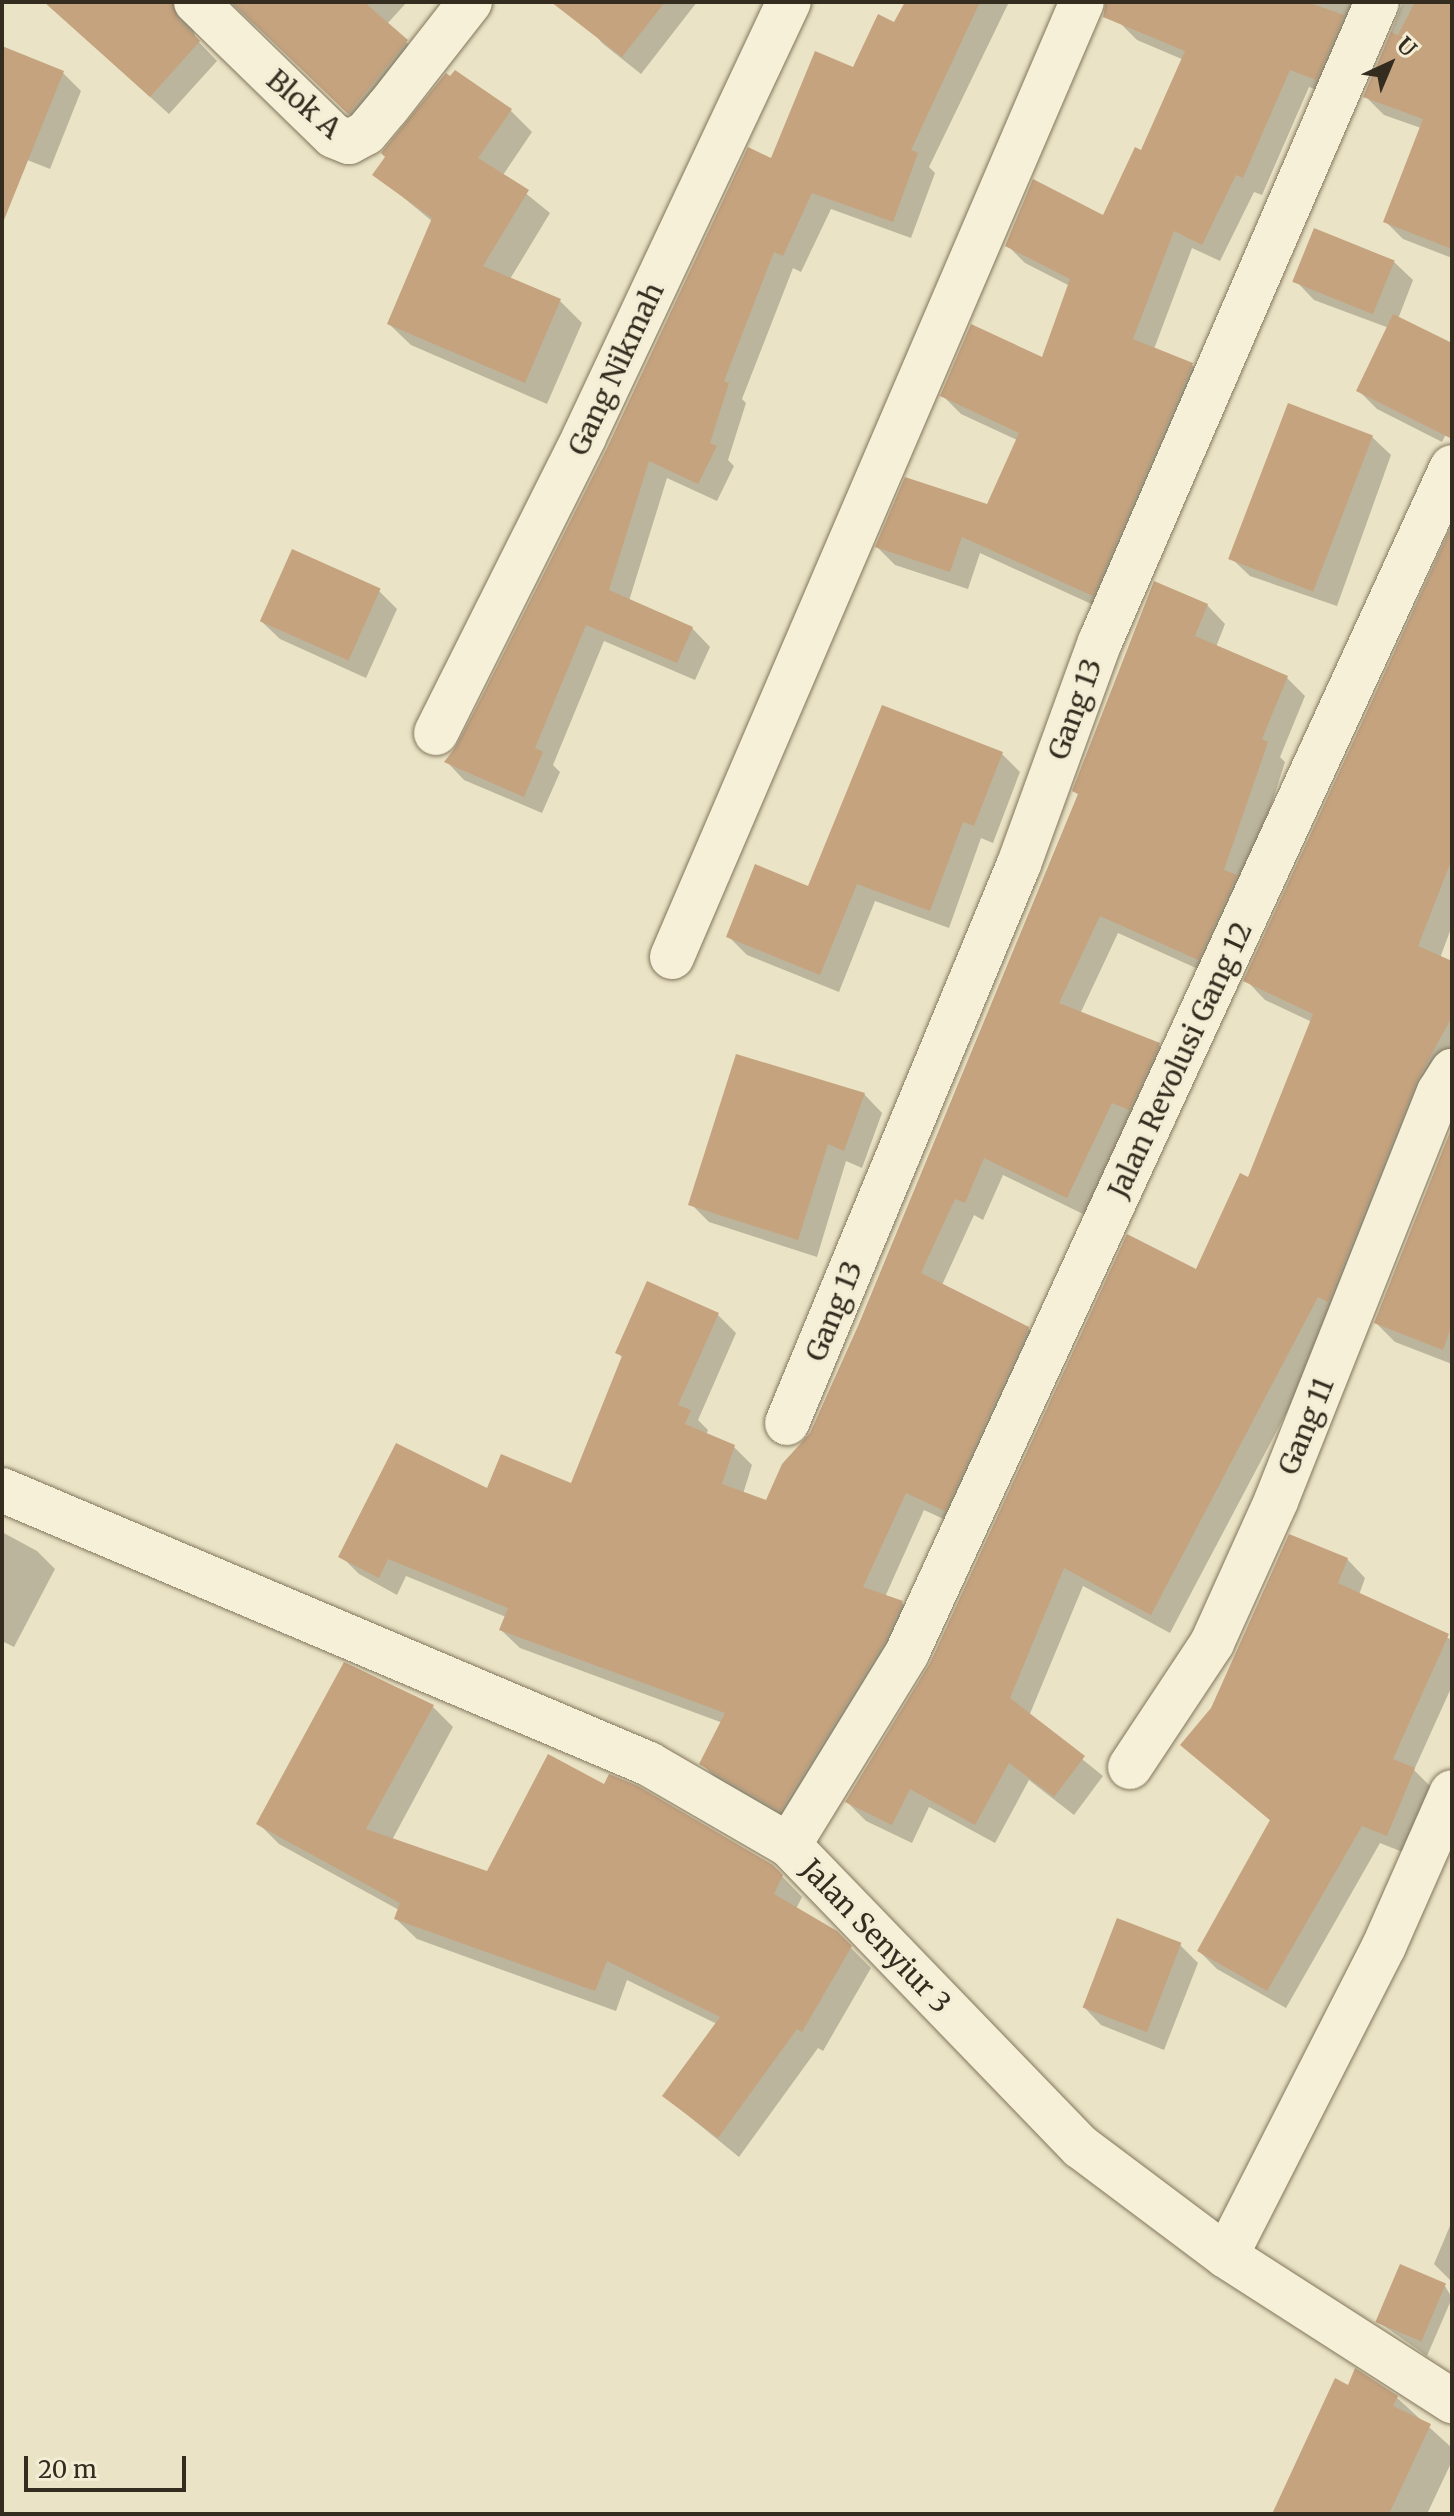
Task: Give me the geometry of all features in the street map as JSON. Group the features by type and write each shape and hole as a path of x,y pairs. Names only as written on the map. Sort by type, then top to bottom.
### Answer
{"street":[{"name":"Blok A","path":"196,2 334,136 349,142 366,133 381,116 470,2"},
{"name":"Gang Nikmah","path":"436,733 584,437 789,2"},
{"path":"672,957 1082,2"},
{"name":"Gang 13","path":"787,1423 1019,864 1100,642 1377,2"},
{"name":"Jalan Revolusi Gang 12","path":"789,1845 907,1653 1452,467"},
{"name":"Gang 11","path":"1130,1767 1212,1643 1276,1501 1439,1092 1452,1071"},
{"name":"Jalan Senyiur 3","path":"2,1490 649,1764 789,1845 1081,2147 1226,2256 1452,2401"},
{"path":"1226,2256 1384,1946 1452,1792"}],"building":[{"path":"44,2 172,2 178,19 200,41 150,97"},
{"path":"232,2 364,2 408,40 348,114"},
{"path":"551,2 665,2 622,57"},
{"path":"905,2 980,2 911,150 918,153 893,222 812,193 783,256 774,252 724,381 729,383 710,443 717,446 698,484 649,461 609,590 693,627 677,663 586,625 535,748 543,752 524,797 444,762 458,744 607,448 748,147 771,158 815,51 853,67 878,14 894,22"},
{"path":"1106,2 1307,2 1344,15 1316,80 1290,70 1243,178 1236,175 1202,245 1174,231 1133,339 1193,363 1093,596 962,537 950,572 875,547 905,477 987,504 1019,433 940,396 971,324 1042,357 1070,279 1005,246 1033,179 1103,215 1135,147 1141,150 1185,51 1103,17"},
{"path":"1415,2 1452,2 1452,249 1383,222 1423,119 1363,97 1391,32 1398,35"},
{"path":"2,46 64,71 4,220 2,220"},
{"path":"455,70 512,109 478,158 529,190 483,266 561,299 525,383 387,324 432,218 372,175 385,157 381,153 446,73 450,76"},
{"path":"1314,228 1395,261 1373,314 1292,282"},
{"path":"1393,314 1452,343 1452,439 1356,391"},
{"path":"1288,403 1373,436 1313,592 1228,559"},
{"path":"1452,527 1452,859 1418,946 1452,961 1452,1017 1416,1082 1328,1302 1318,1297 1151,1615 1064,1568 1010,1698 1085,1756 1054,1797 1009,1763 975,1825 910,1789 892,1825 845,1802 930,1663 1127,1234 1196,1269 1240,1173 1248,1177 1313,1014 1243,981"},
{"path":"292,549 381,588 348,661 260,621"},
{"path":"1154,581 1208,604 1195,636 1288,676 1262,739 1268,742 1224,870 1237,875 1198,960 1100,916 1059,1003 1160,1043 1129,1110 1112,1103 1067,1198 984,1158 965,1203 955,1199 921,1273 1029,1327 945,1511 906,1493 863,1587 903,1601 885,1641 780,1811 699,1764 725,1713 499,1630 508,1608 388,1559 379,1578 338,1557 396,1443 487,1488 501,1454 571,1483 622,1356 615,1353 647,1281 719,1313 678,1405 691,1410 685,1424 735,1445 722,1484 766,1500 782,1464 810,1433 858,1326 1078,794 1072,791"},
{"path":"882,705 1003,752 974,826 963,822 930,911 857,884 820,975 726,937 755,864 808,886"},
{"path":"736,1054 865,1093 844,1151 828,1144 798,1240 688,1205"},
{"path":"1452,1127 1452,1325 1443,1350 1374,1323"},
{"path":"1289,1534 1348,1558 1338,1583 1449,1634 1393,1759 1415,1768 1387,1836 1362,1826 1267,1991 1197,1951 1270,1820 1180,1745 1211,1708"},
{"path":"344,1662 434,1705 366,1829 487,1871 548,1754 604,1784 609,1774 638,1786 773,1865 783,1875 774,1894 837,1931 852,1946 802,2032 797,2029 718,2138 662,2096 720,2017 607,1961 595,1991 394,1919 400,1903 256,1824"},
{"path":"1117,1918 1181,1943 1147,2032 1083,2008"},
{"path":"1400,2264 1446,2284 1421,2342 1375,2322"},
{"path":"1355,2368 1398,2396 1393,2406 1431,2424 1389,2514 1272,2514 1335,2378 1348,2385"}]}
